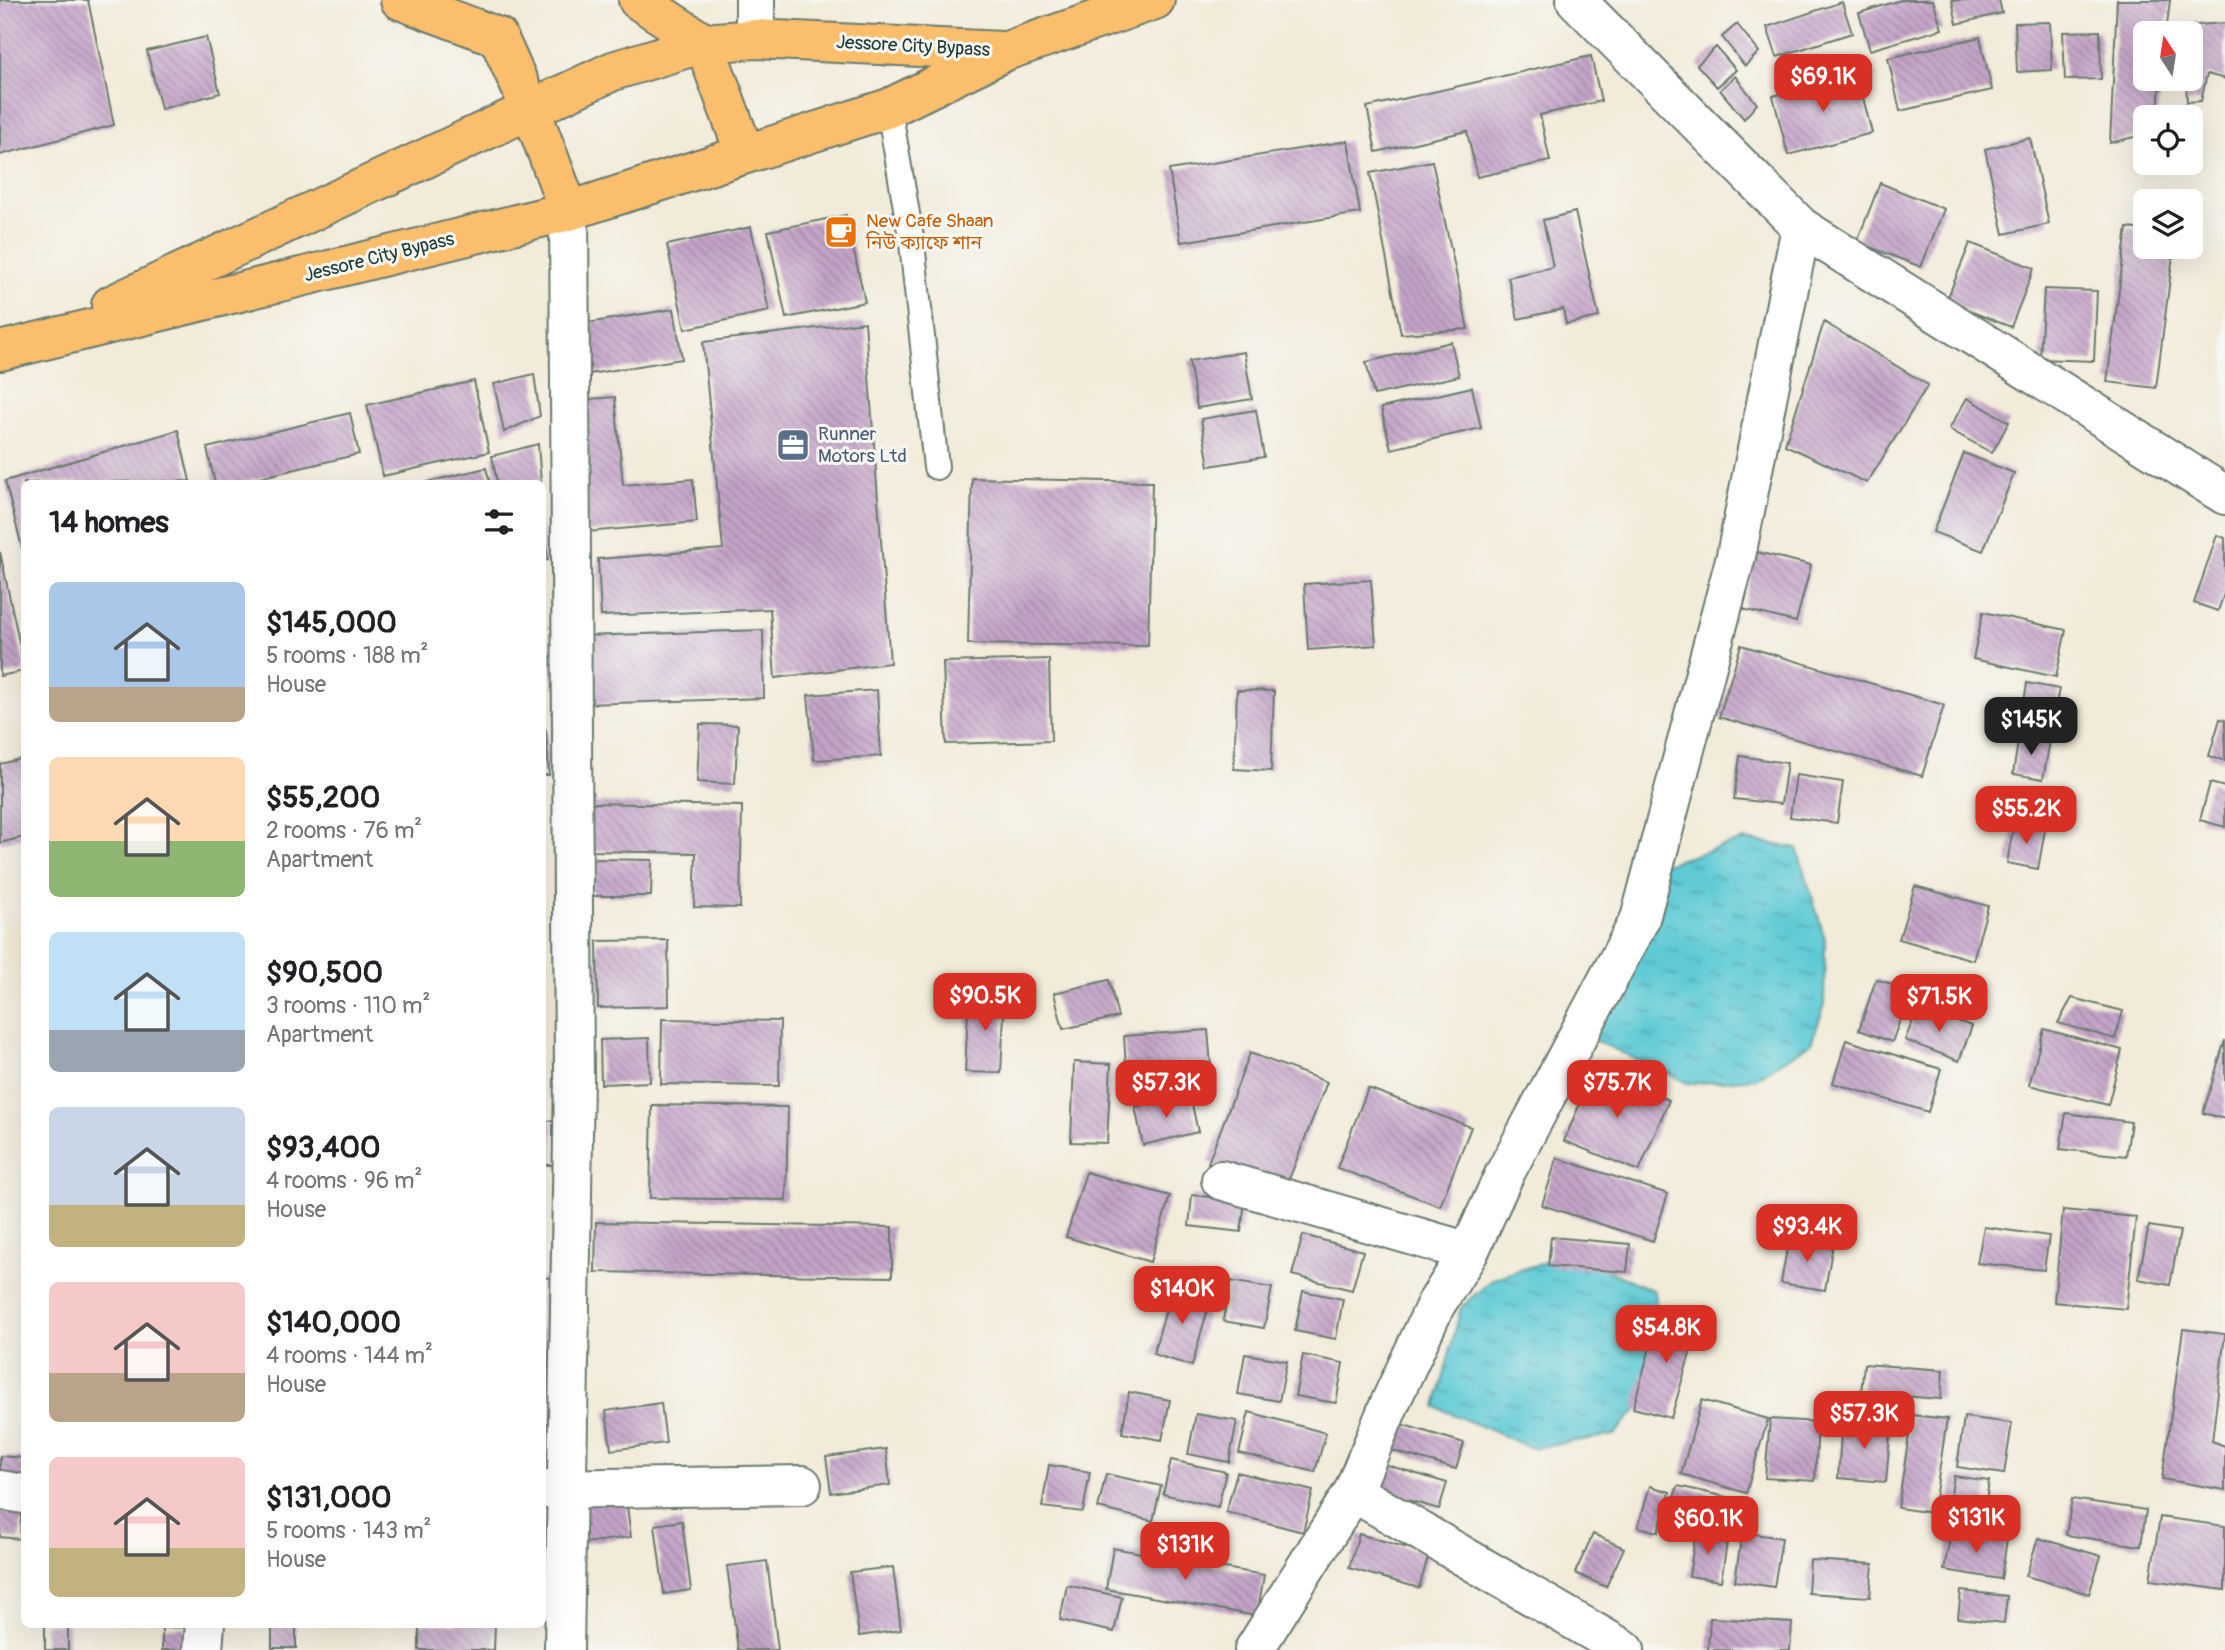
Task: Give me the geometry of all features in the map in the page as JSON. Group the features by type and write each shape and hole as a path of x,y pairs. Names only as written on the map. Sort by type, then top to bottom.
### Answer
{"highway":[{"path":"400,0 498,37 531,110 569,211"},
{"path":"638,0 704,43 745,154"},
{"path":"1006,51 1155,0"},
{"name":"Jessore City Bypass","path":"16,346 614,71 704,43 755,39 1006,51"},
{"name":"Jessore City Bypass","path":"16,346 569,211 889,108 1006,51"}],"street":[{"path":"755,0 755,39"},
{"path":"1576,0 1801,227 2225,495"},
{"path":"564,1650 554,1488 574,1078 569,211"},
{"path":"1254,1650 1353,1492 1436,1304 1469,1252 1504,1175 1640,919 1736,556 1801,227"},
{"path":"1221,1180 1469,1252"},
{"path":"554,1488 802,1485"},
{"path":"0,1490 21,1494"},
{"path":"1353,1492 1625,1650"},
{"path":"203,1650 205,1628"}],"lane":[{"path":"889,108 912,243 936,467"}],"water":[{"path":"1744,840 1797,848 1825,939 1824,1007 1811,1043 1756,1078 1690,1084 1592,1039 1664,864"},
{"path":"1569,1254 1655,1291 1663,1380 1614,1435 1531,1448 1436,1407 1461,1307 1493,1279"}],"building":[{"path":"0,0 88,0 114,125 0,155"},
{"path":"1901,0 1933,0 1942,29 1870,50 1859,13"},
{"path":"1952,0 1999,0 2002,13 1957,24"},
{"path":"2117,0 2170,0 2167,21 2133,21 2133,91 2160,91 2158,105 2133,105 2133,137 2110,143"},
{"path":"1842,2 1852,33 1777,57 1767,27"},
{"path":"2050,22 2052,70 2017,72 2015,23"},
{"path":"2225,23 2225,79 2207,74 2201,101 2187,102 2187,91 2203,91 2203,25"},
{"path":"1737,24 1759,52 1745,66 1722,37"},
{"path":"2100,31 2101,79 2065,80 2063,32"},
{"path":"206,37 220,93 161,109 147,51"},
{"path":"1980,37 1992,90 1900,111 1888,58"},
{"path":"1716,47 1736,70 1717,87 1697,65"},
{"path":"1591,56 1601,101 1540,115 1550,161 1477,177 1467,131 1376,152 1367,107"},
{"path":"1857,74 1872,133 1788,155 1773,96"},
{"path":"1735,76 1757,104 1744,119 1720,90"},
{"path":"2030,138 2049,224 2004,234 1985,149"},
{"path":"1348,141 1360,213 1181,242 1169,170"},
{"path":"1432,161 1468,329 1401,334 1370,173"},
{"path":"1880,183 1944,209 1921,267 1857,242"},
{"path":"1575,212 1599,317 1566,324 1563,309 1518,319 1508,277 1553,267 1543,220"},
{"path":"846,215 865,302 786,318 768,231"},
{"path":"751,227 769,311 685,329 667,245"},
{"path":"2127,228 2133,229 2133,259 2172,259 2156,388 2107,382"},
{"path":"1970,243 2034,268 2011,327 1946,302"},
{"path":"2044,289 2097,291 2094,361 2040,359"},
{"path":"674,309 682,359 589,374 581,324"},
{"name":"Runner Motors Ltd","path":"865,322 890,663 775,678 770,609 601,616 598,559 723,549 703,342"},
{"path":"1824,322 1928,385 1867,483 1785,445"},
{"path":"1451,342 1459,376 1374,395 1366,362"},
{"path":"1244,352 1252,399 1197,408 1189,361"},
{"path":"534,374 540,416 504,432 494,384"},
{"path":"474,381 489,452 383,476 367,405"},
{"path":"1472,387 1481,428 1391,449 1381,408"},
{"path":"615,397 623,485 693,479 697,522 587,532 576,400"},
{"path":"1967,398 2009,422 1992,453 1949,429"},
{"path":"1256,410 1264,457 1209,466 1201,419"},
{"path":"350,413 359,454 251,480 214,480 207,448"},
{"path":"178,430 190,480 21,480 21,543 5,481"},
{"path":"538,444 541,480 496,480 492,456"},
{"path":"1964,453 2014,473 1983,551 1933,532"},
{"path":"486,468 489,480 435,480"},
{"path":"972,478 1152,482 1148,646 968,644"},
{"path":"2217,535 2225,538 2225,591 2218,611 2194,603"},
{"path":"0,552 21,651 21,672 0,676"},
{"path":"1757,552 1811,565 1796,622 1743,609"},
{"path":"1371,580 1376,645 1308,650 1304,584"},
{"path":"1983,612 2066,630 2056,677 1973,659"},
{"path":"763,630 764,698 587,704 585,636"},
{"path":"1741,645 1944,705 1922,776 1719,717"},
{"path":"1049,659 1051,741 946,744 943,662"},
{"path":"2027,683 2059,689 2051,727 2021,722"},
{"path":"877,690 881,756 814,760 808,695"},
{"path":"1237,690 1274,691 1271,771 1234,769"},
{"path":"2220,719 2225,720 2225,761 2209,756"},
{"path":"700,724 738,725 735,784 697,782"},
{"path":"546,730 549,775 546,775"},
{"path":"2019,735 2050,741 2043,779 2013,774"},
{"path":"1740,756 1787,763 1781,804 1734,799"},
{"path":"21,759 21,838 0,843 0,764"},
{"path":"1796,775 1843,782 1837,823 1790,817"},
{"path":"2210,783 2225,787 2225,827 2200,820"},
{"path":"589,803 742,806 740,908 694,907 696,853 588,851"},
{"path":"2014,824 2045,830 2038,869 2007,863"},
{"path":"592,859 652,860 651,896 592,896"},
{"path":"1915,886 1988,906 1973,960 1899,939"},
{"path":"668,940 669,1006 598,1008 597,941"},
{"path":"1876,979 1911,990 1892,1042 1859,1030"},
{"path":"1109,980 1118,1017 1063,1029 1054,993"},
{"path":"969,992 1005,994 1001,1073 965,1072"},
{"path":"2072,998 2123,1011 2115,1039 2058,1023"},
{"path":"1918,1008 1972,1026 1959,1061 1905,1040"},
{"path":"662,1019 780,1021 779,1086 661,1084"},
{"path":"2044,1029 2122,1050 2108,1105 2029,1085"},
{"path":"1208,1030 1212,1078 1127,1084 1124,1036"},
{"path":"649,1038 650,1082 601,1084 600,1040"},
{"path":"1846,1040 1941,1069 1928,1112 1833,1083"},
{"path":"2225,1040 2225,1119 2203,1113"},
{"path":"1250,1053 1327,1082 1284,1192 1208,1163"},
{"path":"1074,1062 1111,1064 1107,1143 1071,1142"},
{"path":"1594,1070 1669,1100 1639,1171 1564,1141"},
{"path":"1368,1088 1471,1127 1440,1206 1337,1168"},
{"path":"1190,1095 1198,1132 1143,1145 1135,1107"},
{"path":"652,1105 788,1107 786,1200 650,1198"},
{"path":"2066,1113 2131,1122 2126,1156 2060,1149"},
{"path":"546,1121 553,1121 554,1165 546,1165"},
{"path":"1557,1158 1668,1194 1653,1241 1542,1205"},
{"path":"1086,1172 1170,1196 1150,1262 1066,1237"},
{"path":"1192,1195 1245,1201 1241,1232 1189,1226"},
{"path":"2063,1210 2136,1217 2126,1309 2054,1302"},
{"path":"596,1222 892,1227 892,1277 595,1272"},
{"path":"2149,1226 2180,1231 2170,1285 2138,1279"},
{"path":"1984,1227 2049,1236 2044,1270 1977,1263"},
{"path":"1303,1235 1363,1251 1352,1290 1292,1275"},
{"path":"1551,1237 1630,1244 1627,1272 1548,1266"},
{"path":"1789,1237 1833,1244 1825,1290 1781,1283"},
{"path":"559,1277 561,1364 546,1364 546,1278"},
{"path":"1230,1281 1272,1288 1264,1328 1223,1321"},
{"path":"1173,1286 1211,1297 1192,1366 1153,1354"},
{"path":"1303,1291 1343,1299 1336,1339 1295,1331"},
{"path":"1660,1312 1699,1323 1671,1418 1633,1408"},
{"path":"2183,1329 2225,1334 2212,1441 2225,1446 2225,1490 2162,1479"},
{"path":"1245,1354 1287,1361 1279,1401 1238,1394"},
{"path":"1303,1355 1343,1363 1336,1403 1295,1396"},
{"path":"1864,1364 1943,1370 1941,1399 1861,1393"},
{"path":"1129,1392 1170,1400 1162,1440 1122,1433"},
{"path":"1702,1400 1768,1419 1746,1493 1681,1474"},
{"path":"661,1403 666,1443 611,1450 606,1411"},
{"path":"1249,1412 1326,1433 1315,1472 1239,1453"},
{"path":"1196,1414 1237,1421 1229,1462 1188,1454"},
{"path":"1912,1415 1947,1419 1933,1513 1898,1508"},
{"path":"1964,1417 2012,1423 2004,1474 1957,1467"},
{"path":"1770,1419 1818,1422 1815,1481 1765,1478"},
{"path":"1842,1420 1891,1423 1886,1482 1838,1478"},
{"path":"1394,1422 1464,1443 1456,1469 1386,1449"},
{"path":"886,1449 890,1485 831,1493 826,1457"},
{"path":"0,1456 21,1458 20,1539 0,1537"},
{"path":"1171,1460 1226,1472 1218,1507 1163,1494"},
{"path":"1377,1462 1447,1483 1439,1509 1369,1489"},
{"path":"1049,1465 1090,1472 1083,1512 1042,1507"},
{"path":"1237,1472 1313,1491 1303,1532 1226,1512"},
{"path":"1106,1474 1161,1486 1153,1521 1098,1508"},
{"path":"1954,1476 1989,1481 1983,1523 1947,1517"},
{"path":"1650,1486 1670,1492 1658,1532 1638,1527"},
{"path":"1678,1486 1735,1499 1726,1531 1667,1516"},
{"path":"626,1498 631,1537 584,1543 578,1504"},
{"path":"2072,1499 2146,1510 2141,1546 2066,1535"},
{"path":"2160,1517 2225,1526 2225,1590 2150,1580"},
{"path":"682,1521 691,1590 664,1594 655,1525"},
{"path":"1696,1531 1728,1536 1721,1581 1689,1576"},
{"path":"1742,1532 1782,1538 1774,1587 1735,1581"},
{"path":"1951,1532 2007,1539 2001,1579 1944,1570"},
{"path":"1359,1534 1429,1554 1419,1588 1349,1568"},
{"path":"1593,1534 1624,1548 1606,1587 1575,1573"},
{"path":"2038,1538 2101,1556 2089,1594 2026,1576"},
{"path":"1113,1548 1264,1575 1257,1616 1106,1589"},
{"path":"1810,1560 1873,1564 1870,1597 1808,1593"},
{"path":"767,1561 778,1650 738,1650 727,1566"},
{"path":"893,1567 901,1630 859,1636 850,1572"},
{"path":"1067,1585 1122,1597 1114,1632 1060,1620"},
{"path":"1961,1591 2007,1596 2004,1623 1958,1618"},
{"path":"1710,1618 1792,1623 1790,1650 1708,1650"},
{"path":"45,1628 68,1628 68,1650 45,1650"},
{"path":"162,1628 185,1628 185,1650 162,1650"},
{"path":"272,1628 296,1628 296,1648 272,1648"},
{"path":"419,1628 495,1628 494,1650 419,1650"}],"place":[{"name":"New Cafe Shaan নিউ ক্যাফে শান","path":"841,232"},
{"name":"Runner Motors Ltd","path":"793,445"}]}
